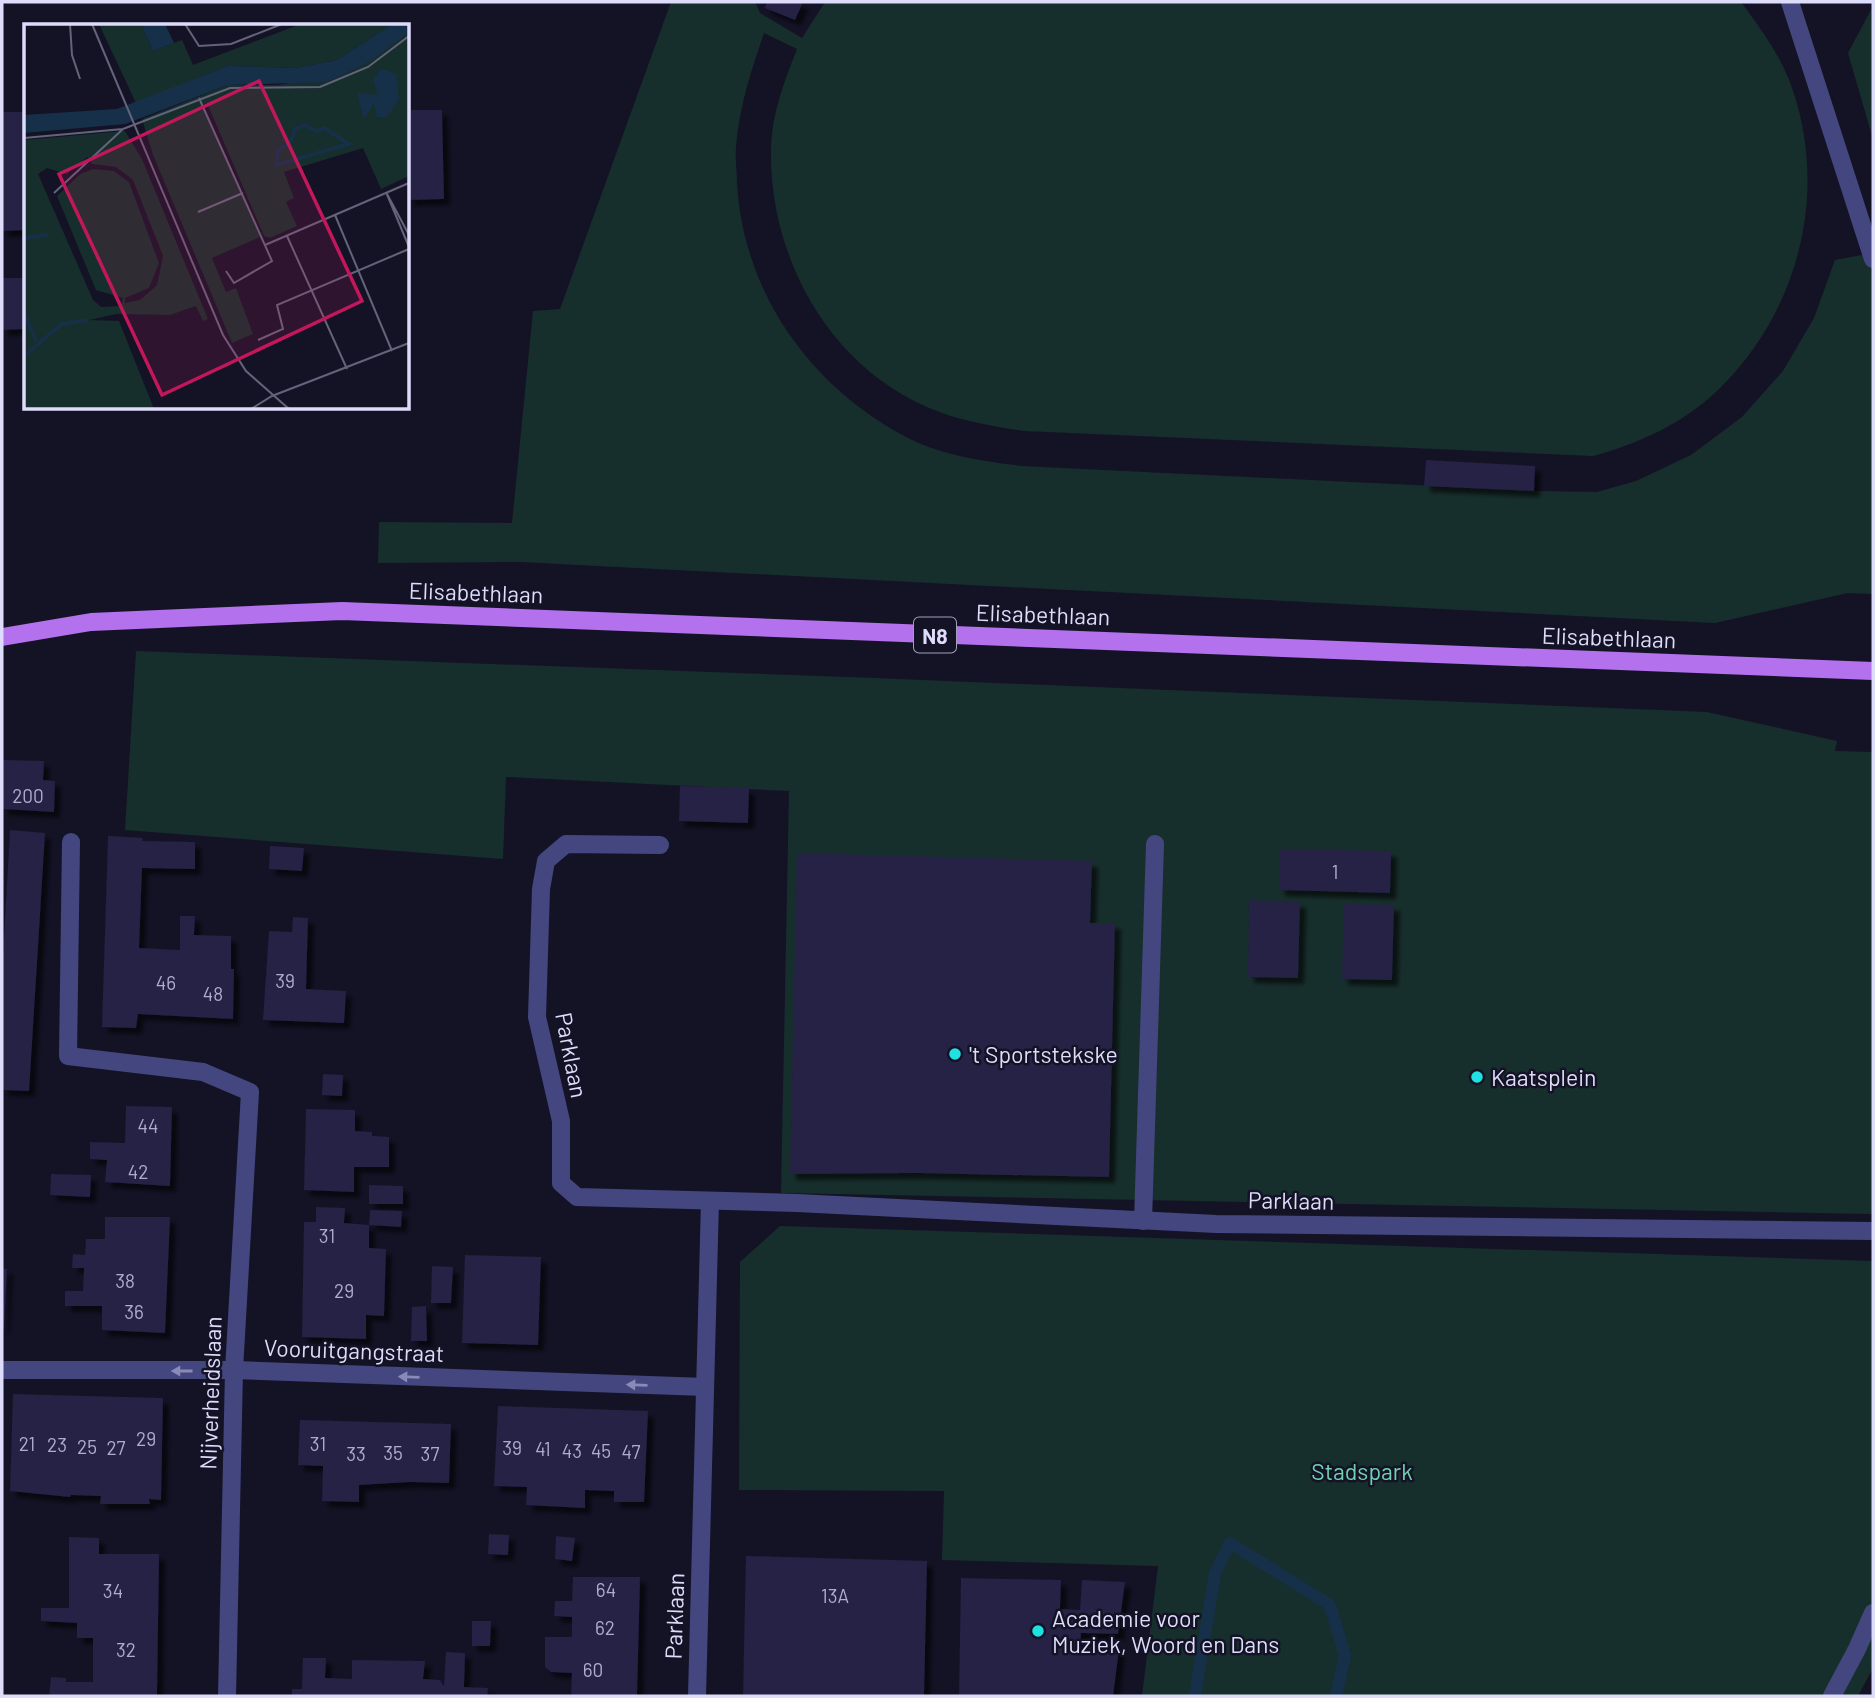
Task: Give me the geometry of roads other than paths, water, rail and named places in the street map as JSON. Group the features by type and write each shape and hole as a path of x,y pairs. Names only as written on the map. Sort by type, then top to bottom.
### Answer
{"main road":[{"name":"Elisabethlaan","path":"2,637 91,622 342,611 1873,671"}],"street":[{"path":"1790,2 1873,258"},
{"name":"Nijverheidslaan","path":"71,842 68,1056 203,1072 250,1092 234,1370 227,1696"},
{"name":"Parklaan","path":"660,845 566,844 546,861 541,889 537,1017 561,1121 561,1183 577,1197 797,1203 1143,1221 1873,1231"},
{"path":"1143,1221 1155,844"},
{"name":"Parklaan","path":"697,1696 710,1201"},
{"name":"Vooruitgangstraat","path":"2,1370 234,1370 705,1388"},
{"path":"1832,1696 1873,1613"}],"waterway":[{"path":"1195,1696 1215,1573 1230,1543 1330,1605 1345,1656 1336,1696"}],"place":[{"name":"'t Sportstekske","path":"955,1054"},
{"name":"Kaatsplein","path":"1477,1077"},
{"name":"Academie voor Muziek, Woord en Dans","path":"1038,1631"}],"park label":[{"name":"Stadspark","path":"1362,1471"}]}
